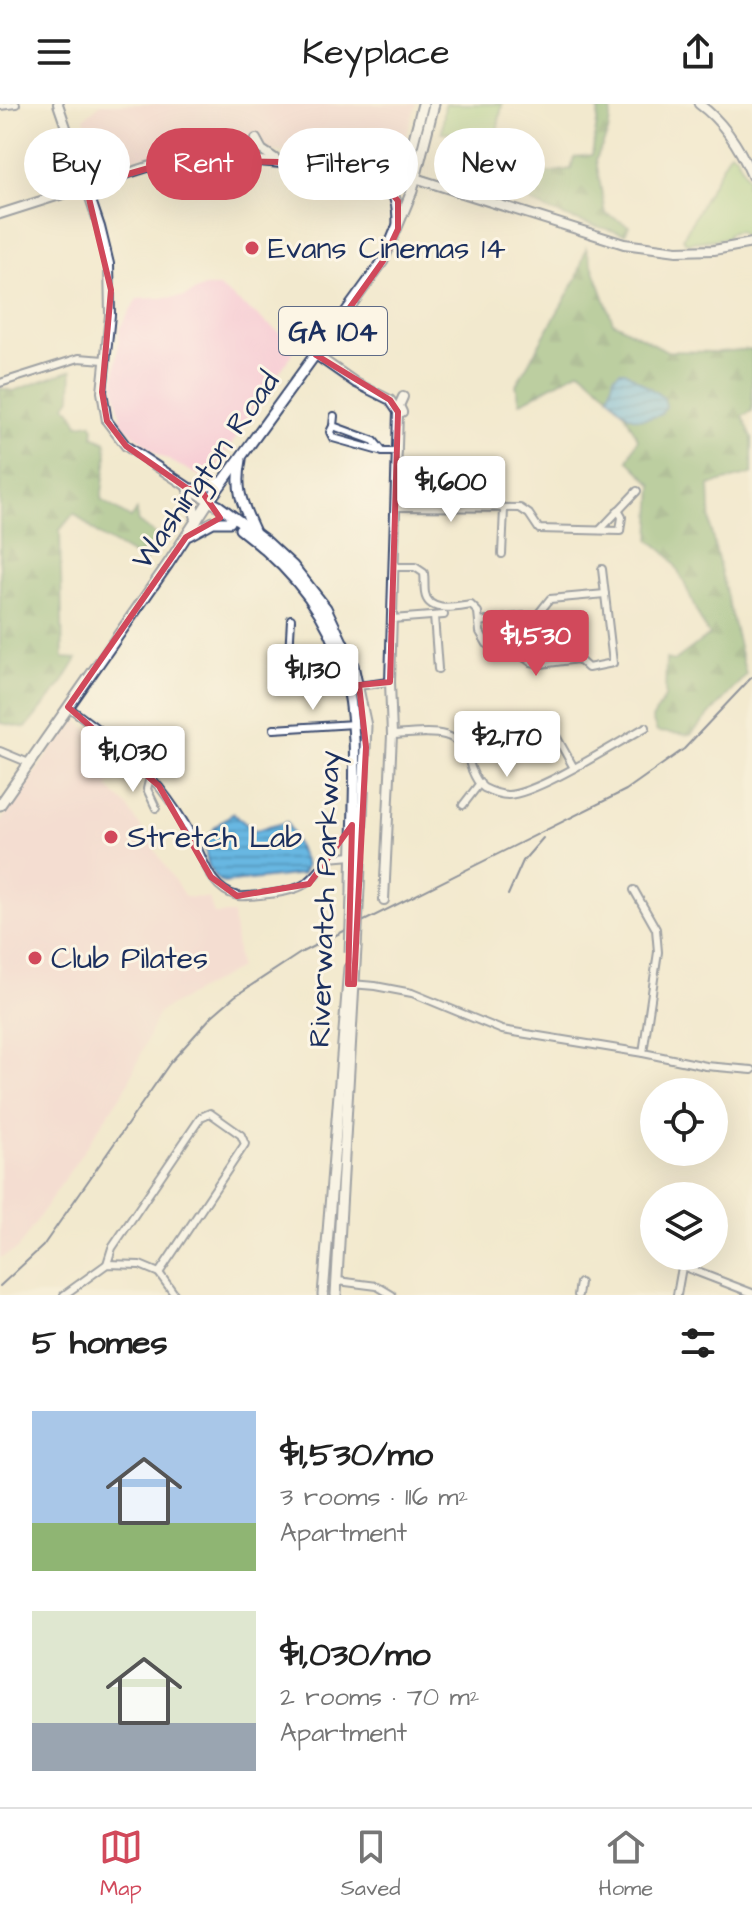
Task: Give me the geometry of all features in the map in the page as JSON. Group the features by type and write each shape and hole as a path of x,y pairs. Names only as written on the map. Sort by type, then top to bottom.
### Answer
{"main road":[{"path":"417,128 423,104"},
{"name":"Washington Road","path":"418,166 434,104"},
{"path":"398,200 398,229"},
{"name":"Washington Road","path":"0,805 223,481 383,261 408,200"},
{"path":"243,454 238,482 240,499 256,533"},
{"path":"197,520 188,489 200,489 223,481"},
{"name":"Riverwatch Parkway","path":"209,501 256,533 293,566 326,608 346,648 366,726 336,1295"},
{"name":"Riverwatch Parkway","path":"209,501 216,511 266,550 310,596 354,686 352,856 356,892"},
{"path":"186,537 213,522 230,522"},
{"name":"Riverwatch Parkway","path":"323,1295 351,984"}],"street":[{"path":"0,106 16,104"},
{"path":"58,104 66,128"},
{"path":"699,104 732,138 752,176"},
{"path":"130,173 177,160 278,162"},
{"path":"418,179 624,244 677,251 714,250 752,243"},
{"path":"0,214 43,200"},
{"path":"91,200 109,272 110,315 102,392 104,411 113,431 126,446 209,501"},
{"path":"316,355 395,405 398,412 390,682 392,735 384,900"},
{"path":"0,383 79,358 104,360"},
{"path":"398,440 404,428 399,406 403,397"},
{"path":"334,416 333,426 374,441 383,452 398,452"},
{"path":"600,530 637,491"},
{"path":"396,507 520,508 539,529 620,531 622,517 618,510"},
{"path":"502,554 504,509"},
{"path":"394,567 415,567 424,573 424,592 434,606 471,605 478,612 480,632 487,644 509,647 531,662 541,664 578,659 588,668 613,663 602,569"},
{"path":"479,622 524,616 535,618 550,599 605,594"},
{"path":"392,619 444,615"},
{"path":"434,616 438,669"},
{"path":"291,619 288,667 292,682 304,687 390,682"},
{"path":"68,707 94,725 150,777 177,810 211,877 237,896 301,888 314,879 329,858 352,856"},
{"path":"274,729 354,724"},
{"path":"392,735 443,734 455,737 464,745 471,768 480,783 510,795 574,768 646,727"},
{"path":"540,735 556,736 574,768"},
{"path":"0,751 29,763"},
{"path":"150,777 147,789 156,808"},
{"path":"463,805 480,783"},
{"path":"634,890 656,929 658,952 643,1053"},
{"path":"351,984 412,993 502,1030 706,1066 752,1070"},
{"path":"64,1295 107,1264 112,1248 201,1117 210,1113 241,1135 245,1144 159,1273"},
{"path":"107,1264 140,1265 159,1273 175,1295"},
{"path":"677,1295 681,1270"},
{"path":"692,1270 752,1293"},
{"path":"338,1281 377,1286 392,1295"},
{"path":"578,1295 580,1283"}],"highlighted area":[{"path":"177,160 282,162 382,181 398,201 398,229 383,261 316,355 390,400 398,412 390,682 359,685 366,747 354,984 348,984 352,825 309,884 237,896 211,877 159,786 68,707 186,537 220,518 200,489 188,489 126,446 107,421 102,392 111,290 86,186"}],"shaded area":[{"path":"101,104 416,104 409,128 278,128 278,151 262,151 262,128 146,128 146,156 130,159 130,128 87,128 84,118"},
{"path":"204,287 219,287 297,346 208,480 158,455 122,424 114,384 120,328 137,299 184,297"},
{"path":"74,718 127,761 107,787 127,806 185,897 209,898 214,914 233,914 239,968 159,1012 127,1086 17,1250 0,1258 0,822"}],"green space":[{"path":"445,104 502,104 498,128 442,128"},
{"path":"577,104 612,106 608,133 596,159 605,213 629,226 625,234 567,217 528,200 545,200 545,172 571,169 574,157 592,155 599,109"},
{"path":"730,152 736,155 748,179 746,185 752,196 752,233 742,235 738,231 729,233 727,238 686,243 683,238"},
{"path":"586,248 613,322 667,351 752,349 752,411 743,416 752,438 752,474 709,485 711,531 746,675 691,735 657,732 652,719 665,697 666,659 674,661 709,635 673,562 650,540 653,485 628,460 638,439 620,404 580,370 520,403 516,385 577,278"},
{"path":"72,370 71,398 65,406 73,413 78,425 91,423 93,436 106,442 101,500 131,518 137,510 138,522 161,538 145,562 100,536 74,513 60,530 63,658 77,659 63,682 26,728 0,723 0,388 13,391"}],"water":[{"path":"625,371 664,398 666,407 660,415 636,418 615,403 609,396 614,376"},
{"path":"233,813 254,831 287,822 306,866 302,874 223,883 217,879 207,859 207,844 215,828"}],"railway":[{"path":"0,1286 43,1246 170,1063 212,1016 235,996 302,952 626,790 684,749 752,677"},
{"path":"508,895 523,861 543,838"}],"place":[{"name":"Evans Cinemas 14","path":"252,248"},
{"name":"Stretch Lab","path":"111,837"},
{"name":"Club Pilates","path":"35,958"}]}
